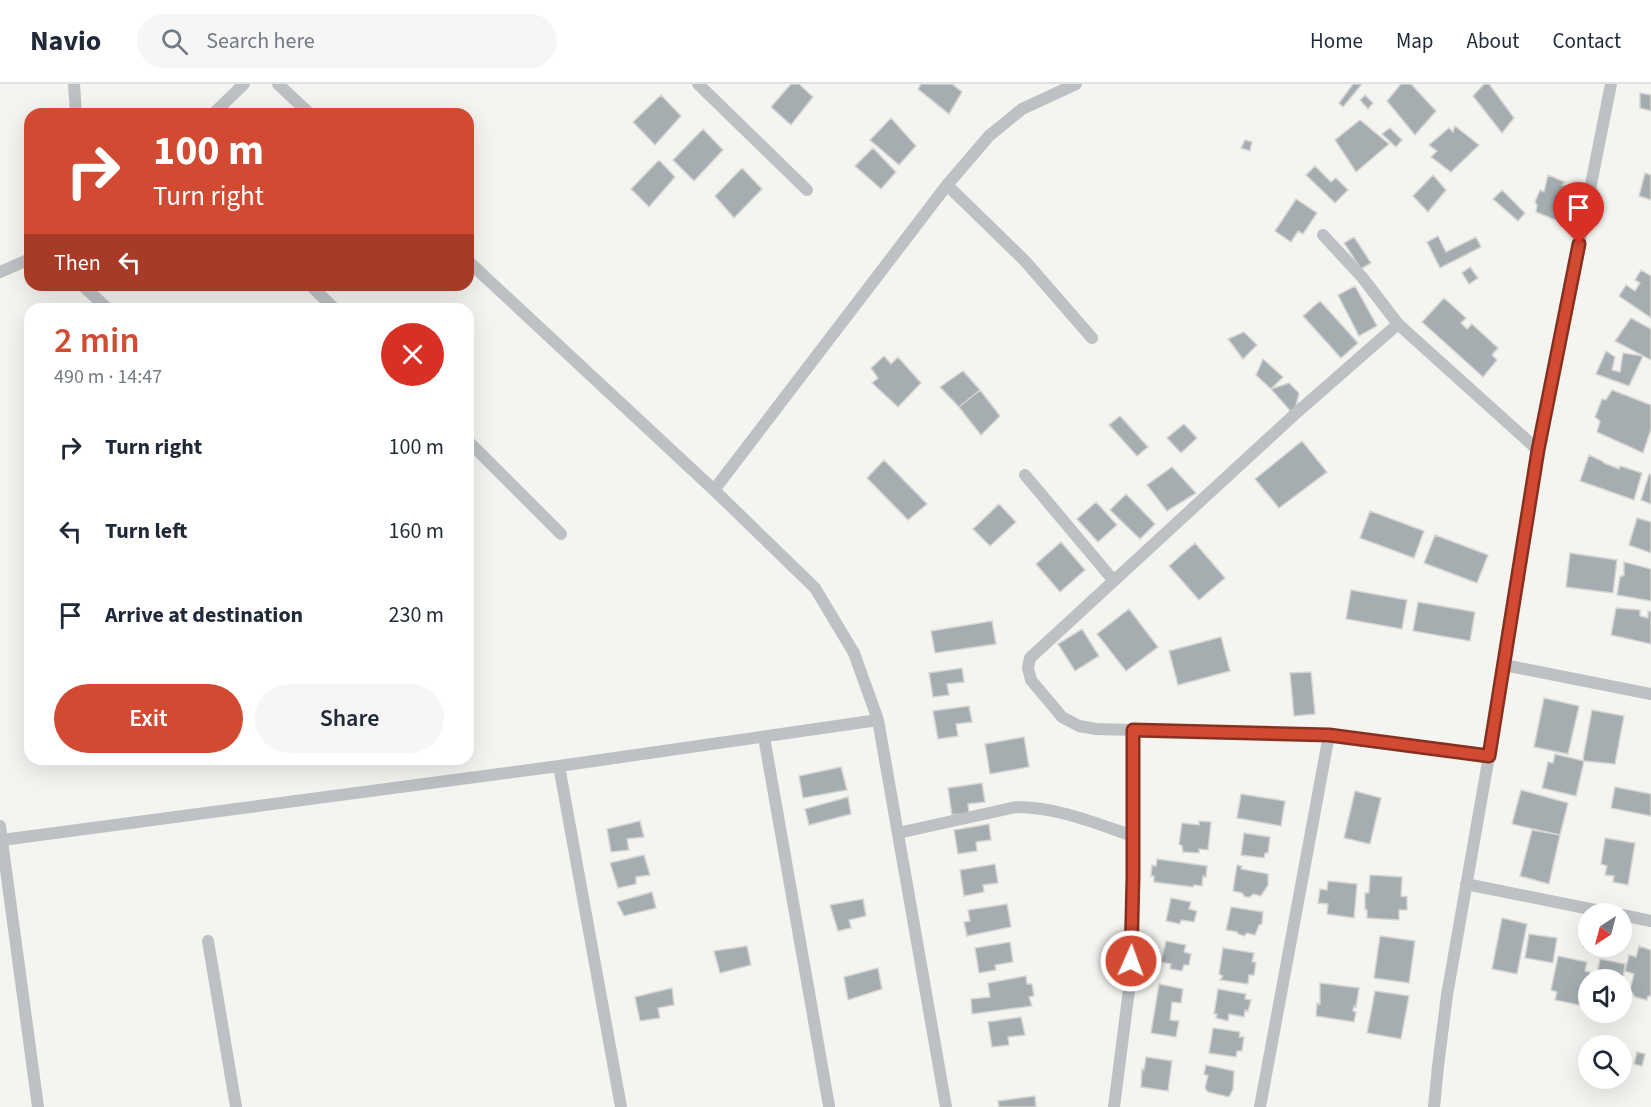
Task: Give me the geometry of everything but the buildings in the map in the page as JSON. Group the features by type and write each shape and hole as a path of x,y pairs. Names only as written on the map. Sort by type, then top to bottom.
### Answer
{"street":[{"path":"74,84 76,108"},
{"path":"219,108 244,84"},
{"path":"278,84 304,108"},
{"path":"698,84 807,190"},
{"path":"714,490 947,185 989,136 1022,109 1076,84"},
{"path":"1434,1107 1447,995 1489,756 1538,450 1611,84"},
{"path":"947,185 1025,261 1092,338"},
{"path":"1323,235 1362,277 1398,324 1538,450"},
{"path":"0,272 24,262"},
{"path":"474,267 714,490 815,588 854,653 878,720 946,1107"},
{"path":"88,291 102,303"},
{"path":"316,291 328,303"},
{"path":"1398,324 1294,415 1030,658 1028,668 1031,680 1062,717 1079,726 1096,729 1329,735 1489,756"},
{"path":"474,447 561,534"},
{"path":"1025,475 1114,581"},
{"path":"1504,665 1651,694"},
{"path":"2,840 559,766 878,720"},
{"path":"1114,1107 1130,982 1133,730"},
{"path":"1260,1107 1329,735"},
{"path":"764,737 829,1106"},
{"path":"559,766 621,1107"},
{"path":"898,833 1016,807 1035,807 1053,810 1133,836"},
{"path":"0,826 38,1107"},
{"path":"1466,884 1578,907"},
{"path":"1632,917 1651,921"},
{"path":"208,940 236,1107"}],"route":[{"path":"1131,961 1133,730 1329,735 1489,756 1538,450 1579,244"}]}
